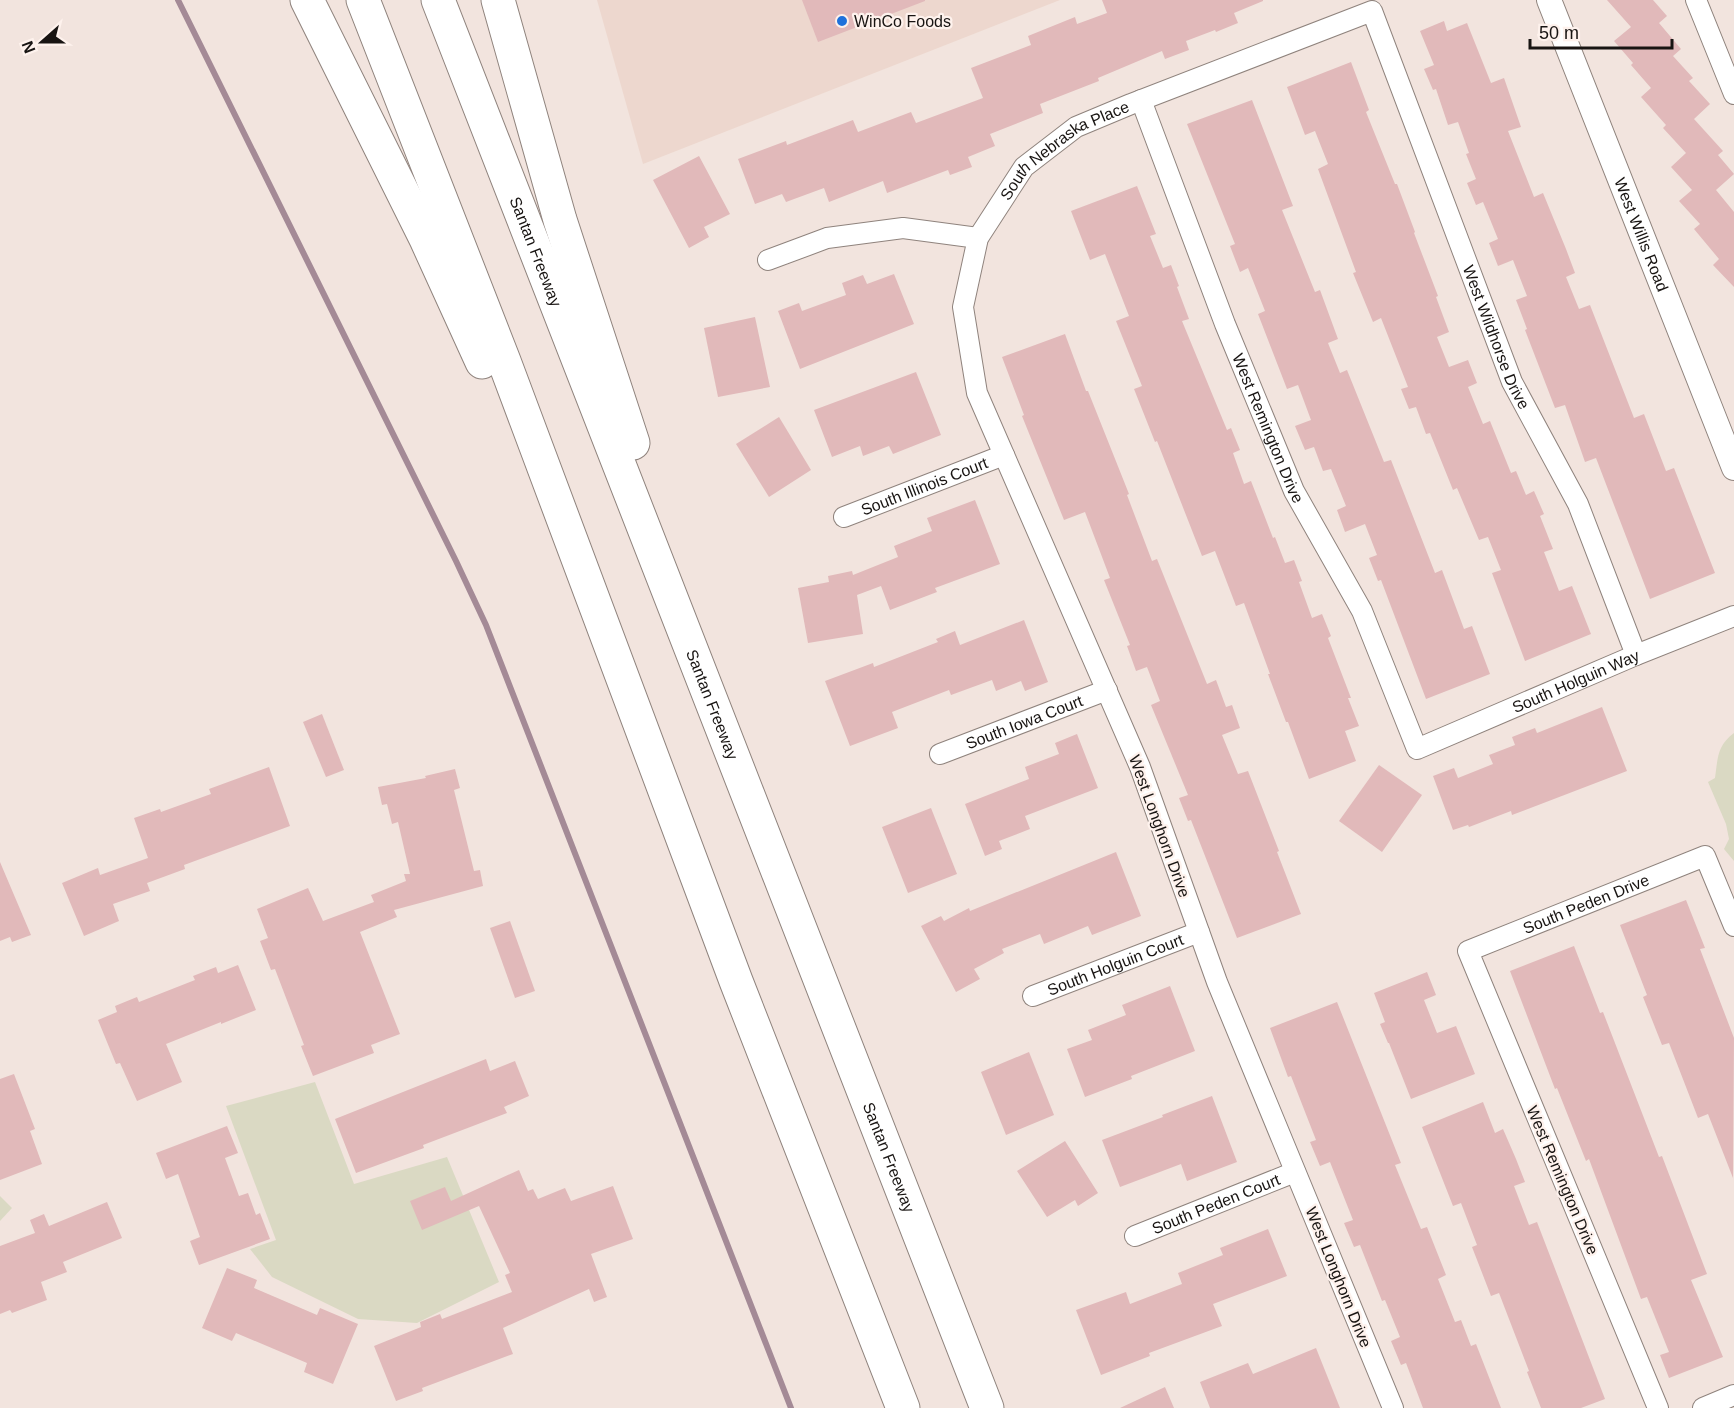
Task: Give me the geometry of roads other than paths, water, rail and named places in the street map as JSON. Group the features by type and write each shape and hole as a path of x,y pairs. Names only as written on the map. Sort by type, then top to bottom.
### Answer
{"highway":[{"path":"307,0 426,239 486,372 587,583"},
{"path":"363,0 504,361 736,981 903,1408"},
{"name":"Santan Freeway","path":"438,0 987,1408"},
{"path":"498,0 560,220 657,513 684,630"}],"street":[{"name":"West Willis Road","path":"1549,0 1734,468"},
{"path":"1696,0 1734,94"},
{"name":"South Nebraska Place","path":"978,238 1024,167 1076,127 1372,11"},
{"name":"West Wildhorse Drive","path":"1372,11 1512,382 1578,504 1636,655"},
{"name":"West Remington Drive","path":"1142,100 1225,324 1294,491 1362,611 1417,749"},
{"path":"768,260 827,238 903,228 978,238"},
{"name":"West Longhorn Drive","path":"978,238 963,308 977,393 1140,767 1222,992 1393,1408"},
{"name":"South Illinois Court","path":"844,517 1004,455"},
{"name":"South Holguin Way","path":"1417,749 1636,655 1734,616"},
{"name":"South Iowa Court","path":"940,754 1107,690"},
{"name":"South Peden Drive","path":"1468,951 1705,856 1734,926"},
{"name":"South Holguin Court","path":"1033,996 1199,932"},
{"name":"West Remington Drive","path":"1468,951 1658,1408"},
{"name":"South Peden Court","path":"1135,1236 1295,1172"},
{"path":"1702,1408 1734,1395"}],"waterway":[{"path":"178,0 486,625 791,1408"}],"place":[{"name":"WinCo Foods","path":"842,21"}]}
